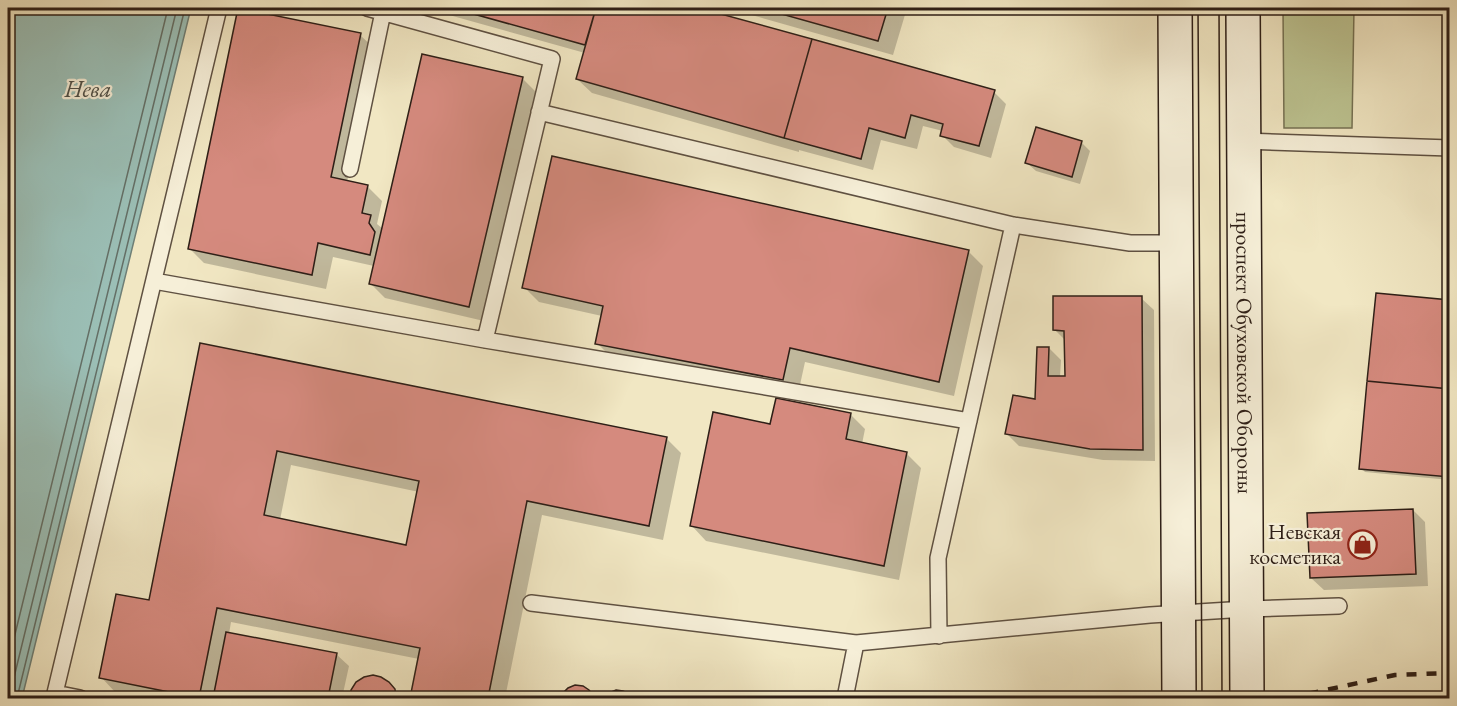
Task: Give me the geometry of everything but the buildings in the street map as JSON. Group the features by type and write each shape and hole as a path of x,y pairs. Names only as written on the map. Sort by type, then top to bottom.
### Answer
{"main road":[{"path":"1175,8 1179,699"},
{"name":"проспект Обуховской Обороны","path":"1243,8 1247,699"}],"lane":[{"path":"80,699 55,693 219,8"},
{"path":"367,8 552,59 485,340"},
{"path":"350,169 383,12"},
{"path":"540,112 1013,225 1130,243 1177,243"},
{"path":"1244,141 1449,148"},
{"path":"939,636 938,558 1013,225"},
{"path":"154,281 485,340 969,421"},
{"path":"531,603 856,643 1178,613 1339,606"},
{"path":"845,699 856,643"}],"green space":[{"path":"1283,8 1354,8 1352,128 1284,128"}],"water":[{"name":"Нева","path":"8,8 191,8 22,698 8,698"}],"tram line":[{"path":"1198,8 1202,698"},
{"path":"1219,8 1222,698"}],"railway":[{"path":"1289,698 1395,675 1450,673"}],"place":[{"name":"Невская косметика","path":"1362,544"}]}
